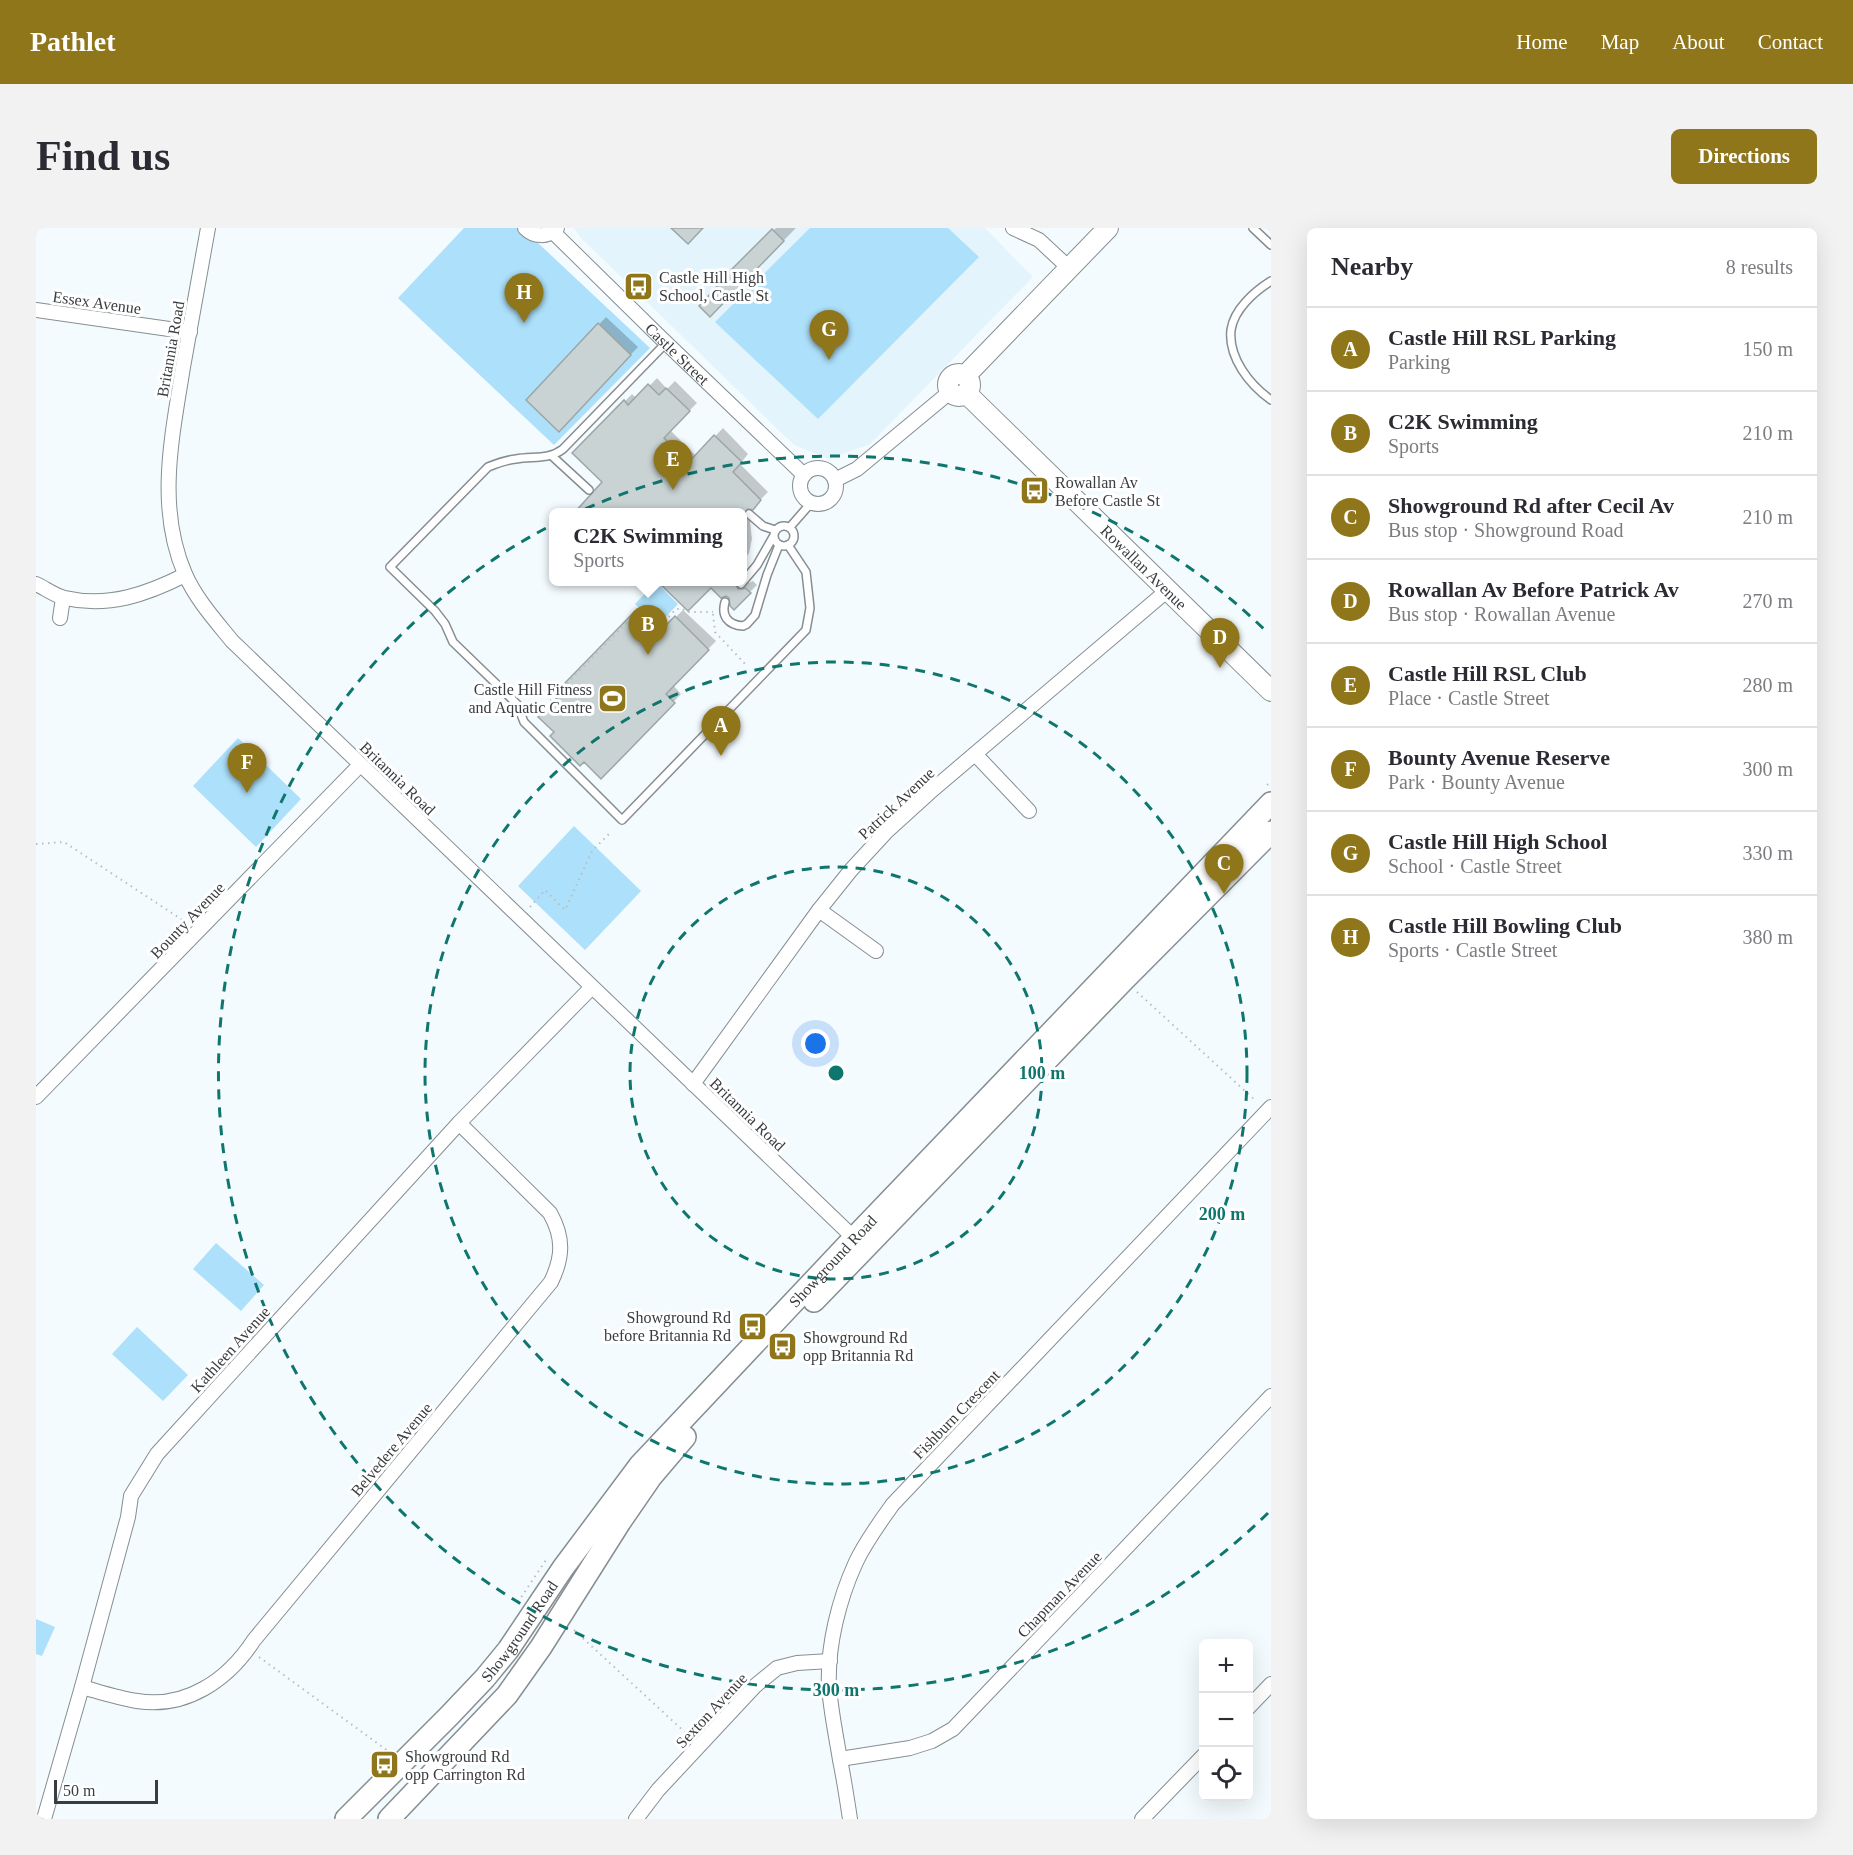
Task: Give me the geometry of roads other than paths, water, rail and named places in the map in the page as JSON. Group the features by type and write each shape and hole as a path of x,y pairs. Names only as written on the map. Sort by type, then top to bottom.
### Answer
{"main road":[{"name":"Showground Road","path":"346,1819 485,1678 508,1650 563,1568 640,1465 1271,803"},
{"name":"Showground Road","path":"389,1819 507,1695 561,1617 620,1522 651,1477 684,1438 1091,1013 1271,831"}],"street":[{"name":"Britannia Road","path":"208,228 170,444 168,505 177,551 185,575 210,615 232,641 360,765 854,1238"},
{"path":"525,228 535,235 548,235 555,230"},
{"path":"1013,228 1039,240 1069,268"},
{"path":"836,480 857,468 961,387 1108,228"},
{"name":"Castle Street","path":"555,230 666,343 804,475"},
{"name":"Essex Avenue","path":"36,310 190,332"},
{"name":"Rowallan Avenue","path":"961,387 1271,691"},
{"path":"812,469 827,470 836,480 834,496 822,504 811,503 801,491 800,484 804,475 812,469"},
{"path":"36,584 63,598 92,601 147,593 185,575"},
{"name":"Patrick Avenue","path":"693,1084 819,910 851,870 887,831 1169,590"},
{"path":"60,618 63,598"},
{"path":"975,754 1029,811"},
{"name":"Bounty Avenue","path":"36,1097 360,765"},
{"path":"819,910 876,951"},
{"name":"Kathleen Avenue","path":"44,1819 128,1517 131,1496 157,1454 459,1123 592,987"},
{"name":"Fishburn Crescent","path":"850,1819 832,1716 829,1685 830,1661 841,1605 856,1562 873,1531 893,1504 1269,1109"},
{"name":"Belvedere Avenue","path":"82,1687 136,1701 176,1700 208,1687 238,1663 254,1640 551,1282 558,1268 560,1239 550,1213 459,1123"},
{"name":"Chapman Avenue","path":"840,1759 910,1748 933,1741 953,1729 1271,1396"},
{"name":"Sexton Avenue","path":"636,1819 658,1790 755,1686 777,1668 797,1663 830,1661"},
{"path":"1253,1703 1271,1684"},
{"path":"1142,1819 1199,1759"}],"lane":[{"path":"1253,228 1271,244"},
{"path":"1271,281 1257,290 1239,311 1231,330 1235,357 1257,390 1271,400"},
{"path":"666,343 563,449 552,456 502,461 488,467 390,567 435,611 445,624 453,642 517,704 524,722 622,820 806,630 810,608 806,572 788,545"},
{"path":"552,456 589,490"},
{"path":"790,527 811,503"},
{"path":"747,577 757,566 774,533 782,525 793,530 794,537 788,545 779,545 775,542 774,533 749,514"},
{"path":"725,602 723,613 731,623 743,626 751,620 755,615 779,545"}],"place":[{"name":"Castle Hill High School, Castle St","path":"638,286"},
{"name":"Castle Hill Bowling Club","path":"524,323"},
{"name":"Castle Hill High School","path":"829,360"},
{"name":"Castle Hill RSL Club","path":"673,490"},
{"name":"Rowallan Av Before Castle St","path":"1034,491"},
{"name":"C2K Swimming","path":"648,655"},
{"name":"Rowallan Av Before Patrick Av","path":"1220,668"},
{"name":"Castle Hill Fitness and Aquatic Centre","path":"613,698"},
{"name":"Castle Hill RSL Parking","path":"721,756"},
{"name":"Bounty Avenue Reserve","path":"247,793"},
{"name":"Showground Rd after Cecil Av","path":"1224,894"},
{"name":"Showground Rd before Britannia Rd","path":"752,1326"},
{"name":"Showground Rd opp Britannia Rd","path":"782,1346"},
{"name":"Showground Rd opp Carrington Rd","path":"384,1765"}]}
